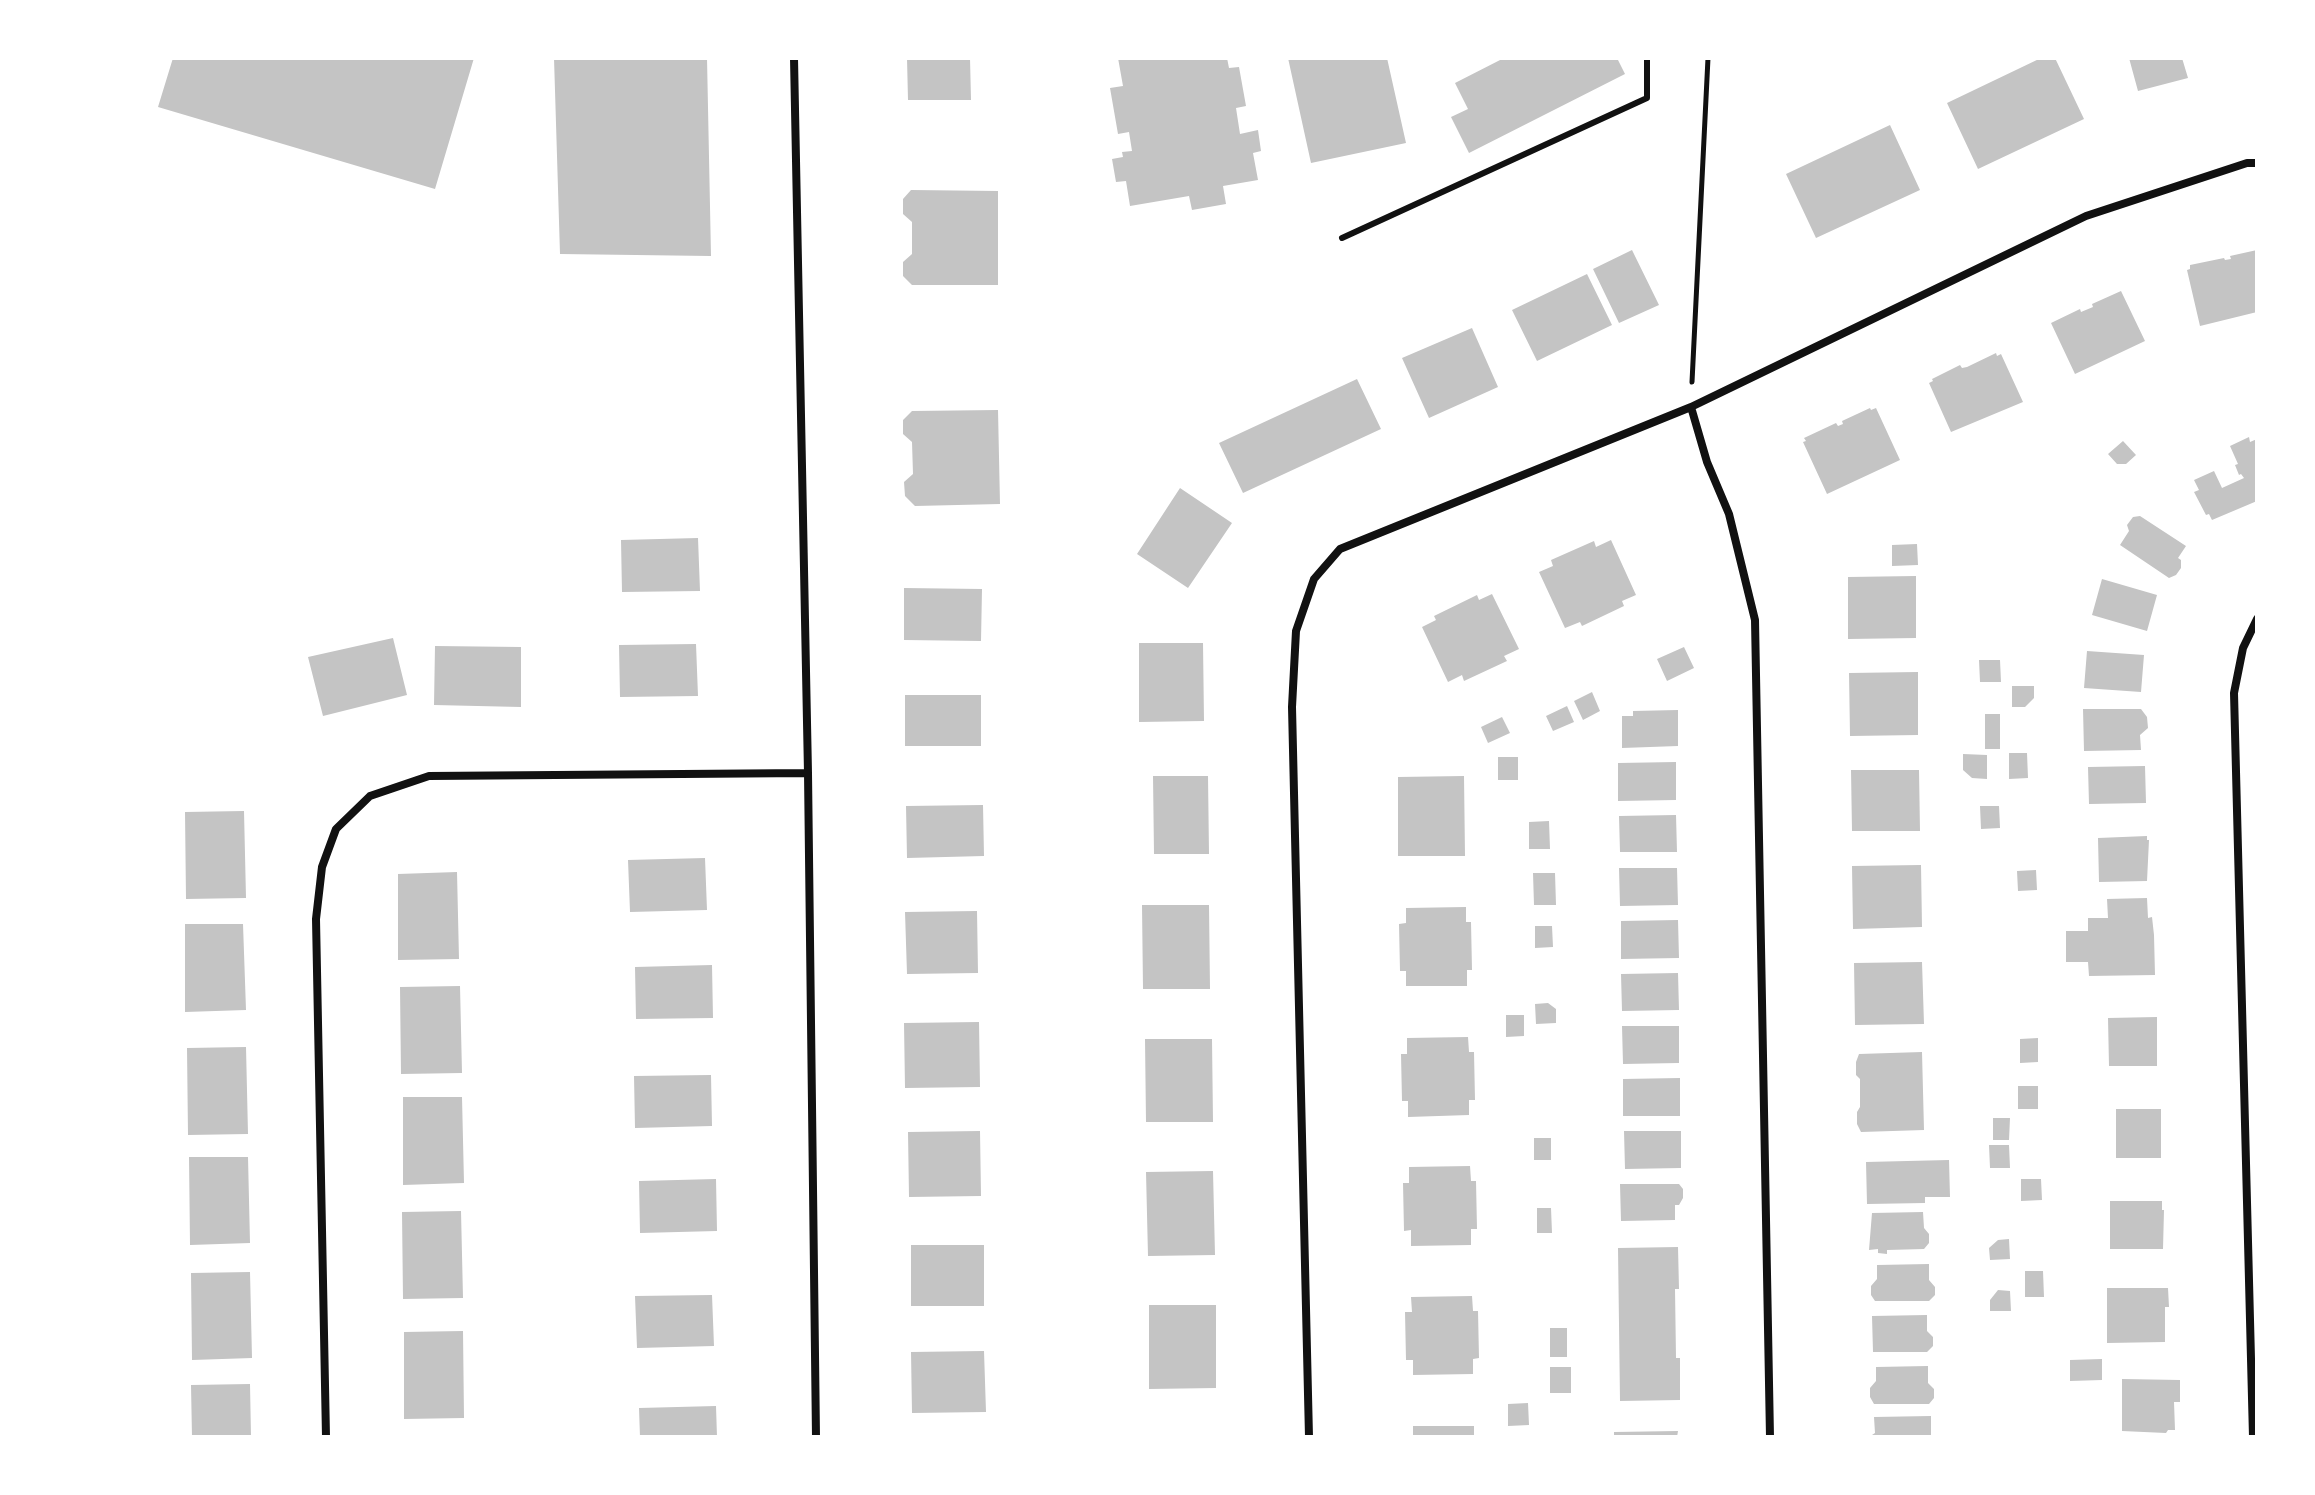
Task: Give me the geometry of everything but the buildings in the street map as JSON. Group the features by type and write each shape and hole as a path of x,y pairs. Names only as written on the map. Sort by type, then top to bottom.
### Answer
{"street":[{"path":"794,58 808,773 816,1437"},
{"path":"1309,1437 1292,707 1296,631 1314,579 1340,549 1691,407 2086,216 2247,163 2257,163"},
{"path":"1691,407 1707,462 1729,514 1755,620 1770,1437"},
{"path":"2253,1437 2234,693 2243,648 2257,619"},
{"path":"326,1437 316,919 322,867 336,829 370,796 429,776 808,773"}],"lane":[{"path":"1342,238 1647,98 1647,58"}],"path":[{"path":"1691,407 1708,58"}]}
